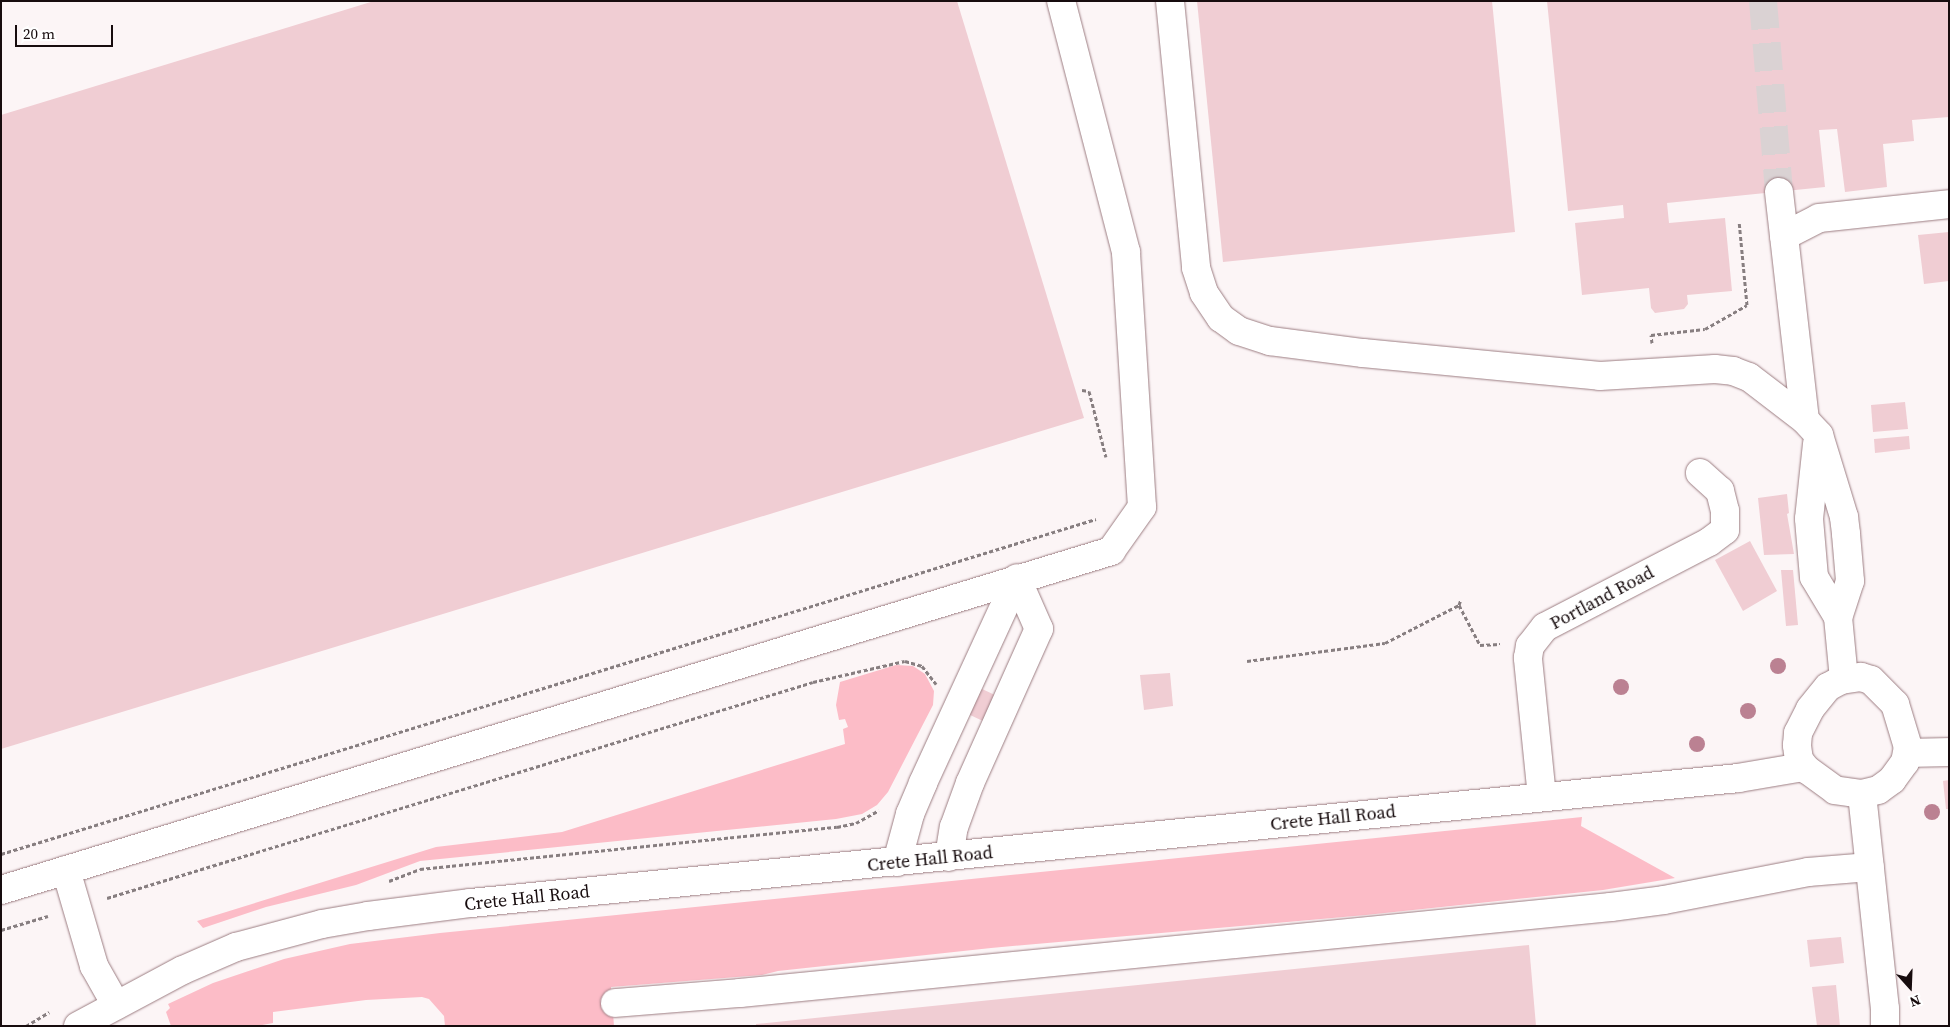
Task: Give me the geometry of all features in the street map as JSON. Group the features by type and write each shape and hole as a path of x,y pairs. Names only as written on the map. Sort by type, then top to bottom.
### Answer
{"street":[{"path":"1,890 1111,551 1142,507 1126,252 1061,1"},
{"path":"1170,1 1196,268 1206,297 1214,309 1228,323 1247,334 1270,341 1363,353 1600,376 1654,371 1715,369 1737,372 1756,382 1812,428 1844,517 1850,581 1838,617 1844,679"},
{"path":"1779,192 1812,428 1808,520 1814,577 1838,617"},
{"path":"1784,236 1819,218 1949,204"},
{"name":"Portland Road","path":"1530,646 1545,627 1709,542 1725,530 1725,512 1720,491 1700,473"},
{"path":"949,857 954,826 970,783 1039,629 1016,579"},
{"path":"897,862 910,814 923,783 1016,579"},
{"path":"1530,646 1528,658 1542,797"},
{"path":"1868,678 1891,699 1900,712 1908,741 1908,752 1900,770 1892,780 1878,790 1862,794 1835,790 1803,766 1799,760 1797,745 1801,726 1810,709 1833,682 1844,679 1868,678"},
{"path":"1908,752 1949,752"},
{"name":"Crete Hall Road","path":"78,1026 183,970 236,947 343,920 471,903 1750,777 1803,766"},
{"path":"1862,794 1885,1026"},
{"path":"615,1003 740,994 1611,907 1664,900 1800,873 1870,867"},
{"path":"66,870 94,966 116,1005"}],"path":[{"path":"1654,371 1651,335 1705,330 1748,305 1739,221"},
{"path":"1082,390 1088,390 1106,458"},
{"path":"1,854 1101,517"},
{"path":"1461,599 1460,605 1480,645 1509,643 1530,646"},
{"path":"1246,661 1385,643 1460,605"},
{"path":"1,930 813,682 905,661 922,666 934,679 938,691"}],"shaded area":[{"path":"896,665 913,666 925,674 934,691 933,705 888,792 877,805 862,814 836,819 420,861 356,885 266,907 203,928 197,921 436,847 562,832 845,744 843,729 848,727 845,719 839,720 836,705 840,682"},
{"path":"1582,817 1581,826 1675,878 1603,890 1366,915 991,948 778,971 762,975 611,987 614,1026 445,1026 444,1016 429,999 422,997 366,1000 273,1012 273,1023 257,1026 171,1026 166,1012 170,1008 168,1004 213,983 284,959 350,944 440,933"}],"building":[{"path":"374,1 957,1 1084,418 1,749 1,115"},
{"path":"1197,1 1492,1 1515,232 1223,262"},
{"path":"1547,1 1949,1 1949,117 1912,120 1914,141 1883,144 1887,187 1845,192 1837,129 1819,130 1825,187 1667,203 1669,223 1725,218 1732,291 1687,295 1688,304 1684,309 1655,313 1651,308 1649,288 1582,295 1575,223 1624,218 1623,205 1568,211"},
{"path":"1949,232 1949,281 1924,284 1918,235"},
{"path":"1905,402 1908,429 1873,432 1871,405"},
{"path":"1909,436 1910,449 1875,453 1874,439"},
{"path":"1787,494 1789,513 1787,514 1794,554 1764,555 1758,498"},
{"path":"1750,541 1777,591 1743,611 1715,560"},
{"path":"1781,570 1793,570 1798,625 1786,626"},
{"path":"1170,673 1173,706 1144,710 1140,675"},
{"path":"980,688 997,696 985,722 968,714"},
{"path":"1949,780 1949,809 1946,809 1943,781"},
{"path":"1841,937 1844,963 1810,967 1807,940"},
{"path":"1529,945 1536,1026 756,1026 756,1024"},
{"path":"1836,985 1840,1026 1817,1026 1812,987"}],"tunnel":[{"path":"1763,1 1779,192"}]}
